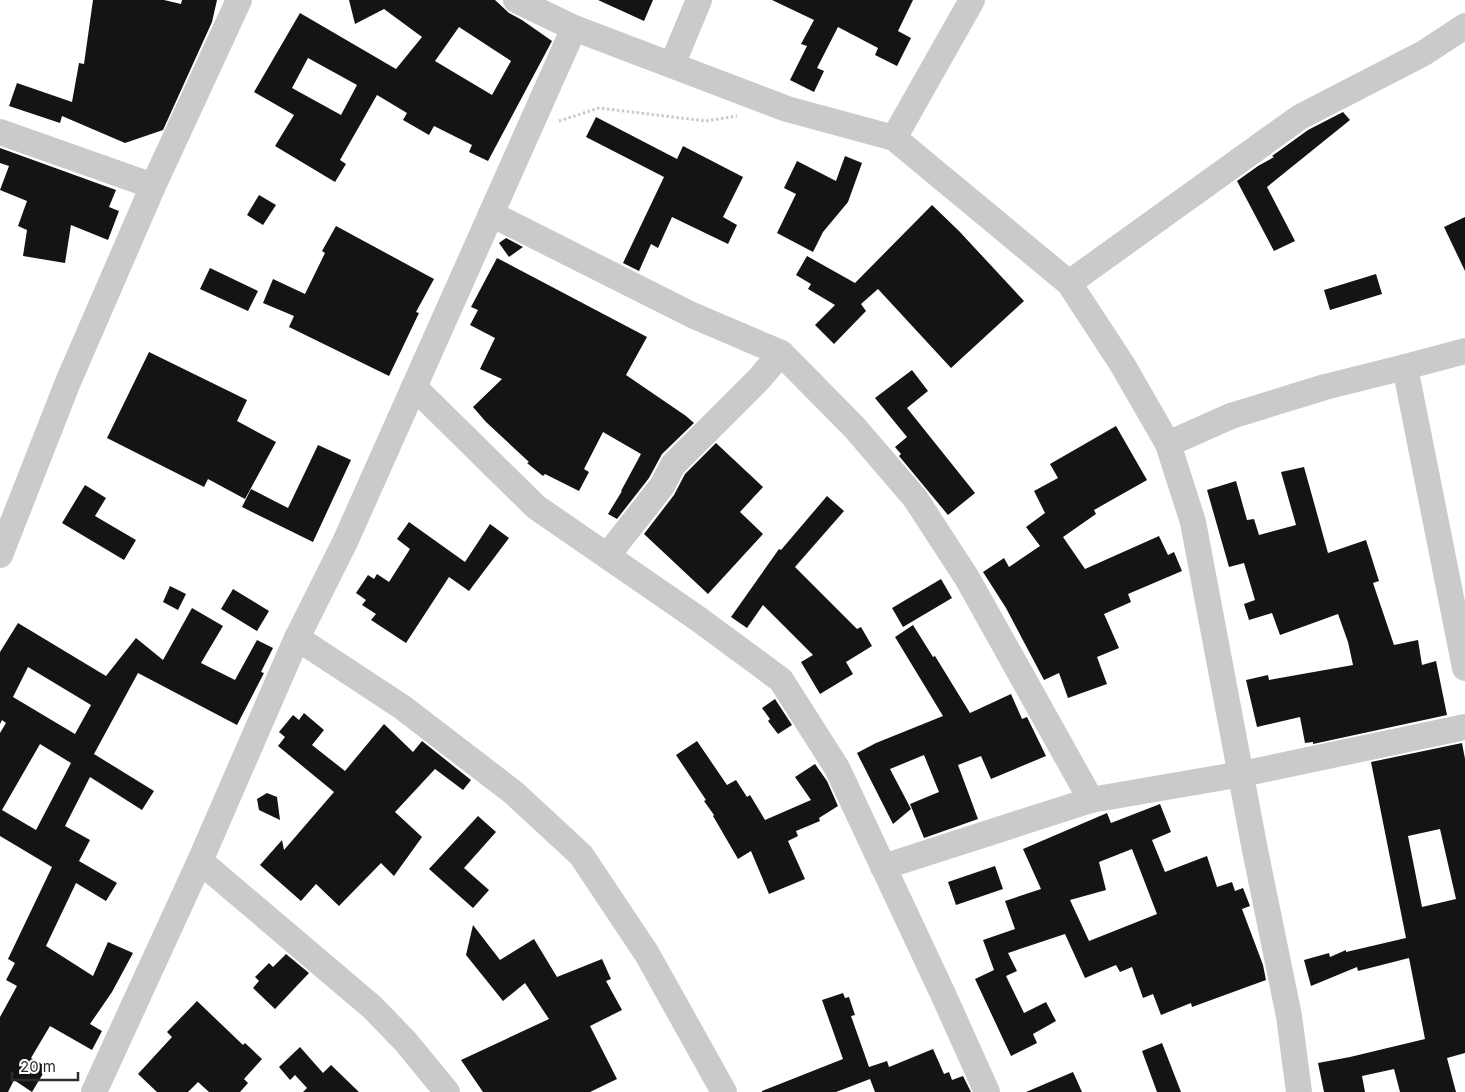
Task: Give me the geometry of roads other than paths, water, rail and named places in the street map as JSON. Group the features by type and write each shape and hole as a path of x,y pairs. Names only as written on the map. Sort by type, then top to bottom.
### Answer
{"street":[{"path":"0,555 68,382 153,186 239,0"},
{"path":"516,0 574,28 787,109 894,138 1069,283 1122,364 1168,444 1193,522 1289,1016 1299,1092"},
{"path":"672,65 699,0"},
{"path":"894,138 972,0"},
{"path":"1069,283 1300,117 1424,53 1465,26"},
{"path":"100,1090 297,638 345,542 574,28"},
{"path":"0,132 153,186"},
{"path":"491,214 692,315 781,353 854,427 915,498 967,578 1091,800"},
{"path":"1168,444 1231,416 1325,387 1405,368 1465,350"},
{"path":"607,556 662,486 673,464 759,379 781,353"},
{"path":"1405,368 1465,668"},
{"path":"414,388 536,507 697,618 781,680 837,768 987,1092"},
{"path":"297,638 402,707 514,793 581,855 647,954 724,1092"},
{"path":"883,867 1091,800 1242,774 1465,727"},
{"path":"200,861 372,1007 405,1041 447,1092"}]}
